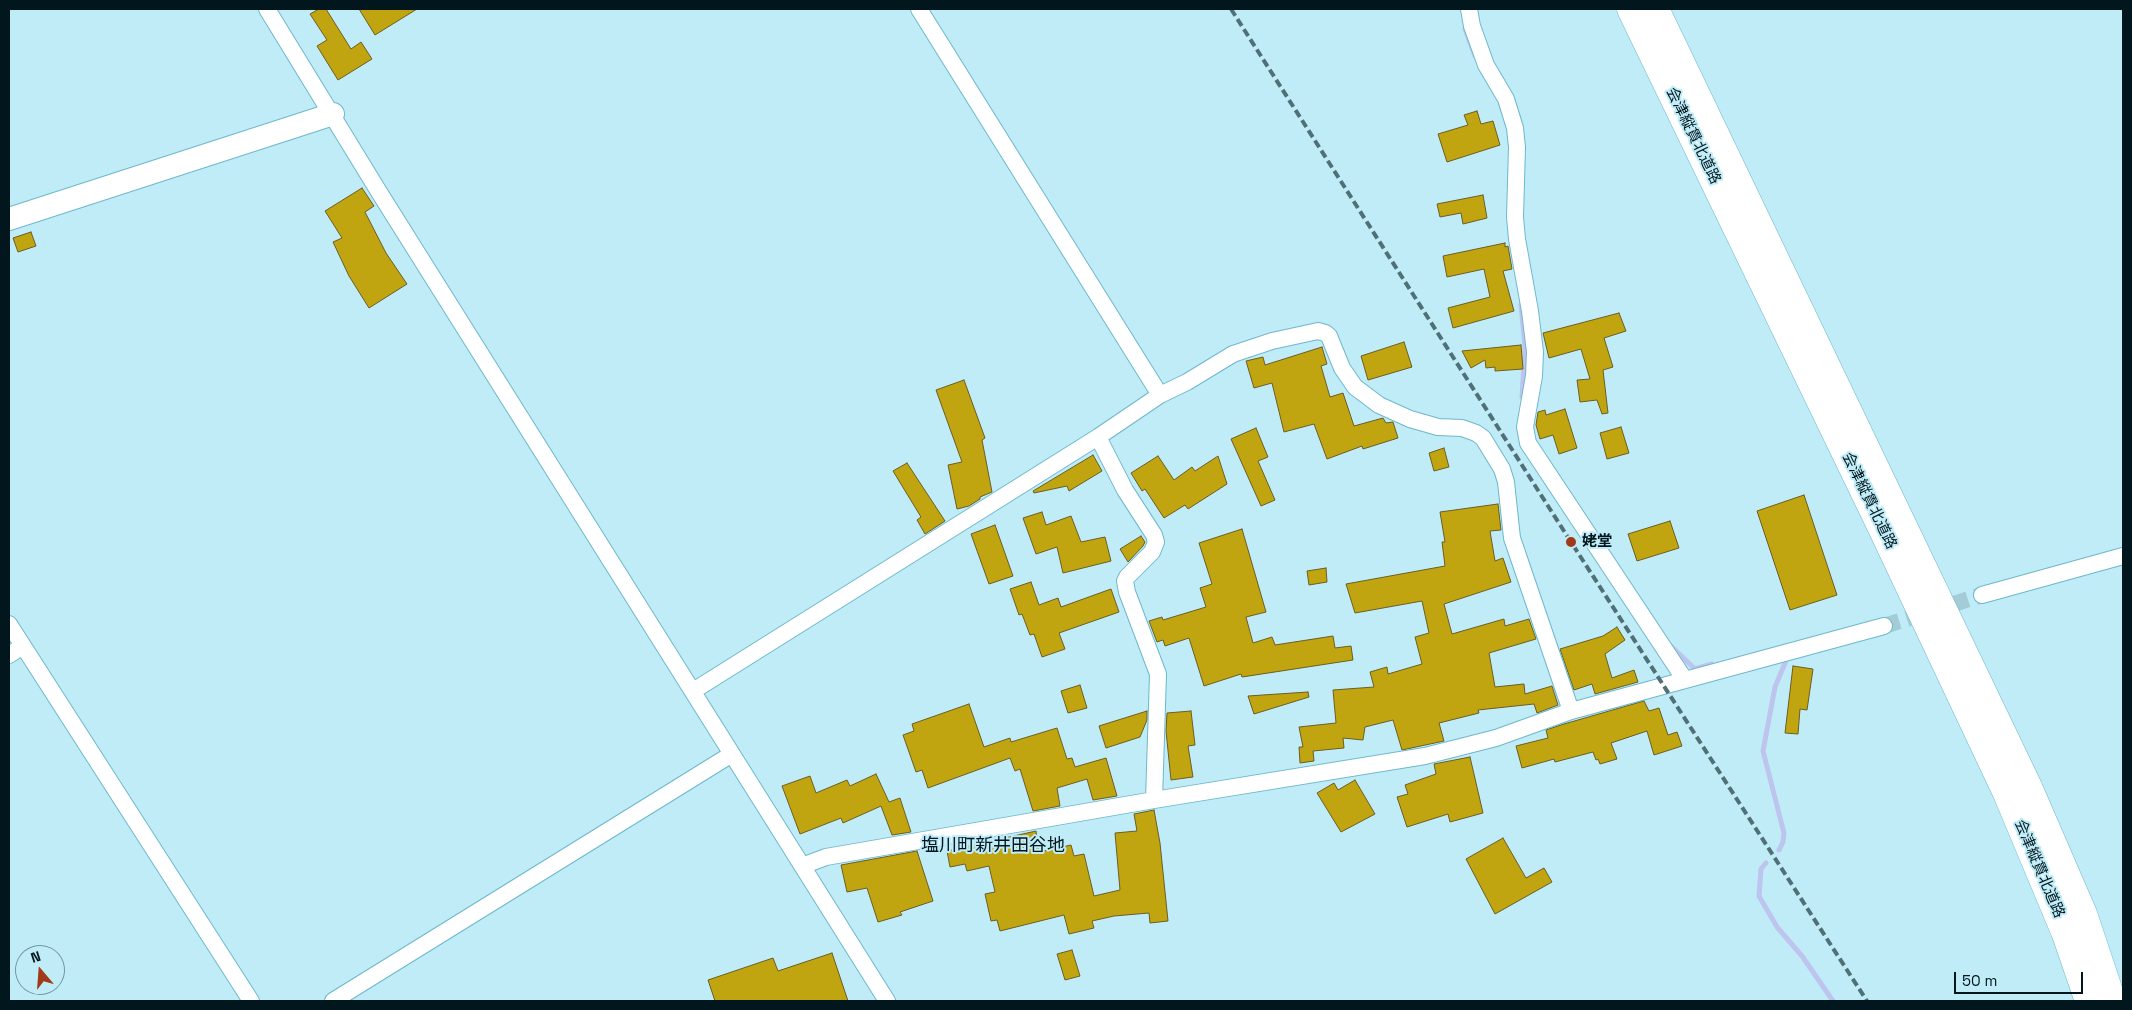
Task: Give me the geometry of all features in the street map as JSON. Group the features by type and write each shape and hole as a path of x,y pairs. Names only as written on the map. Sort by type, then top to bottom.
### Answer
{"highway":[{"name":"会津縦貫北道路","path":"1631,9 1882,528 2007,793 2066,934 2089,1001"},
{"name":"会津縦貫北道路","path":"1655,9 2028,787 2083,914 2112,1001"}],"street":[{"path":"267,9 379,192 887,1001"},
{"path":"920,9 1160,395"},
{"path":"1469,9 1472,26 1486,65 1506,99 1515,128 1517,147 1515,217 1535,352 1534,376 1525,427 1528,443 1685,680"},
{"path":"9,218 333,114"},
{"path":"693,691 1098,437 1160,395 1187,382 1233,354 1272,341 1318,332 1329,336 1342,368 1355,386 1379,406 1410,419 1438,427 1462,428 1476,433 1483,438 1502,469 1506,482 1512,538 1517,558 1571,711"},
{"path":"1098,437 1125,490 1154,535 1156,542 1152,552 1126,577 1125,581 1127,592 1158,674 1154,800"},
{"path":"1982,595 2123,556"},
{"path":"9,624 16,650 251,1001"},
{"path":"802,866 826,857 1154,800 1425,756 1496,738 1571,711 1884,626"},
{"path":"333,1001 732,754"}],"building":[{"path":"319,9 326,9 351,49 361,42 372,59 338,80 317,46 327,40 310,14"},
{"path":"359,9 417,9 375,35"},
{"path":"1477,111 1481,124 1493,121 1500,145 1447,162 1438,134 1468,125 1464,115"},
{"path":"362,188 374,206 365,212 386,253 407,284 369,308 349,276 333,242 342,238 325,211"},
{"path":"1483,195 1487,218 1463,224 1461,213 1440,217 1437,204"},
{"path":"31,232 36,246 18,252 13,238"},
{"path":"1505,243 1505,247 1508,246 1512,269 1503,271 1514,311 1453,328 1448,308 1490,297 1484,269 1447,277 1443,256"},
{"path":"1619,313 1626,331 1604,338 1613,367 1603,370 1608,413 1602,414 1597,400 1580,402 1577,380 1590,379 1581,349 1549,358 1543,333"},
{"path":"1404,342 1412,367 1368,380 1361,356"},
{"path":"1521,345 1523,369 1495,371 1495,367 1486,368 1485,360 1471,368 1462,351"},
{"path":"1322,347 1327,364 1321,366 1330,397 1343,393 1354,426 1383,418 1386,423 1393,422 1398,438 1363,449 1362,446 1327,459 1314,424 1284,432 1272,383 1254,388 1246,361 1263,357 1265,365"},
{"path":"964,380 985,438 982,440 992,492 980,497 980,499 969,506 957,509 948,465 962,462 936,390"},
{"path":"1565,409 1577,448 1559,454 1553,435 1540,439 1536,425 1538,412 1545,410 1546,415"},
{"path":"1621,427 1629,453 1607,459 1600,433"},
{"path":"1256,428 1268,457 1258,461 1275,500 1261,506 1231,439"},
{"path":"1444,448 1449,467 1434,471 1429,453"},
{"path":"1093,455 1102,471 1069,491 1067,486 1034,493 1033,491"},
{"path":"1158,456 1174,480 1192,467 1195,471 1218,456 1227,484 1188,509 1185,505 1164,518 1145,489 1142,491 1131,473"},
{"path":"907,463 945,521 925,534 917,520 921,517 893,471"},
{"path":"1804,495 1837,595 1790,610 1757,511"},
{"path":"1498,504 1501,530 1490,531 1495,561 1503,558 1511,582 1444,604 1452,634 1504,619 1505,626 1529,619 1536,639 1489,653 1495,687 1524,684 1525,694 1552,686 1558,705 1537,713 1534,704 1478,710 1479,713 1439,723 1444,741 1402,750 1393,720 1365,727 1363,740 1343,738 1344,748 1313,751 1314,761 1300,763 1299,747 1303,747 1299,727 1336,723 1333,690 1374,687 1370,672 1387,667 1388,674 1422,664 1415,637 1429,633 1422,601 1355,613 1346,584 1445,566 1442,542 1445,542 1440,512"},
{"path":"1042,512 1046,525 1071,516 1081,542 1105,537 1111,561 1063,573 1057,547 1036,554 1023,518"},
{"path":"1670,521 1679,548 1637,561 1628,534"},
{"path":"995,525 1013,576 989,584 971,534"},
{"path":"1242,529 1266,612 1246,617 1253,643 1272,637 1275,645 1333,636 1335,648 1351,646 1353,660 1242,677 1241,674 1204,686 1189,638 1165,646 1163,640 1157,642 1149,621 1162,617 1163,620 1206,607 1200,588 1212,584 1199,543"},
{"path":"1141,536 1145,542 1143,546 1128,562 1120,549"},
{"path":"1326,568 1327,582 1309,585 1307,571"},
{"path":"1031,582 1039,605 1058,598 1061,607 1111,589 1119,612 1059,633 1065,649 1042,657 1034,634 1030,635 1022,614 1019,615 1010,589"},
{"path":"1617,627 1625,640 1605,654 1612,678 1634,670 1638,682 1595,694 1592,684 1574,690 1560,649 1603,636"},
{"path":"1793,666 1813,669 1807,710 1800,709 1798,734 1785,733"},
{"path":"1080,685 1087,708 1068,713 1061,691"},
{"path":"1308,692 1309,697 1254,714 1248,696"},
{"path":"1644,701 1649,711 1659,708 1668,735 1677,732 1682,746 1654,755 1647,731 1611,743 1617,759 1600,764 1593,752 1555,762 1554,759 1522,768 1516,746 1548,738 1546,730"},
{"path":"969,704 984,747 1010,738 1011,742 1057,728 1067,759 1072,758 1075,767 1106,758 1117,796 1093,800 1087,779 1057,788 1060,806 1033,811 1020,769 1015,771 1010,758 928,788 922,770 916,772 903,735 914,731 912,724"},
{"path":"1147,711 1147,720 1140,737 1106,748 1099,726"},
{"path":"1191,711 1195,745 1188,746 1193,777 1171,780 1166,731 1167,713"},
{"path":"1470,757 1483,813 1450,822 1448,814 1407,827 1397,797 1408,794 1405,785 1436,774 1434,764"},
{"path":"876,774 889,802 900,798 911,832 892,835 881,806 843,823 841,818 800,834 782,786 810,776 816,793 847,780 850,786"},
{"path":"1355,780 1375,814 1341,832 1317,793 1334,783 1338,790"},
{"path":"1154,810 1160,843 1168,921 1150,923 1149,913 1114,916 1092,921 1094,928 1069,934 1064,915 1000,931 997,920 991,921 985,894 995,892 989,866 967,871 965,864 950,867 947,851 1036,831 1039,852 1071,845 1074,856 1084,854 1094,896 1120,890 1115,833 1137,831 1134,814"},
{"path":"1503,838 1526,878 1544,868 1552,882 1495,914 1466,859"},
{"path":"917,851 933,901 900,912 902,915 878,922 867,888 847,892 841,865"},
{"path":"1072,950 1080,976 1065,980 1057,954"},
{"path":"832,953 848,1001 715,1001 708,980 773,958 778,971"}],"waterway":[{"path":"1465,29 1475,56"},
{"path":"1521,305 1525,347 1522,397"},
{"path":"1672,647 1695,669 1712,664"},
{"path":"1779,850 1783,842 1784,833 1763,751 1775,687 1788,656"},
{"path":"1766,863 1761,869 1759,896 1777,927 1802,956 1833,1001"}],"tunnel":[{"path":"1884,626 1982,595"}],"railway":[{"path":"1231,9 1867,1001"}],"place":[{"name":"姥堂","path":"1571,542"}],"district":[{"name":"塩川町新井田谷地","path":"993,846"}]}
